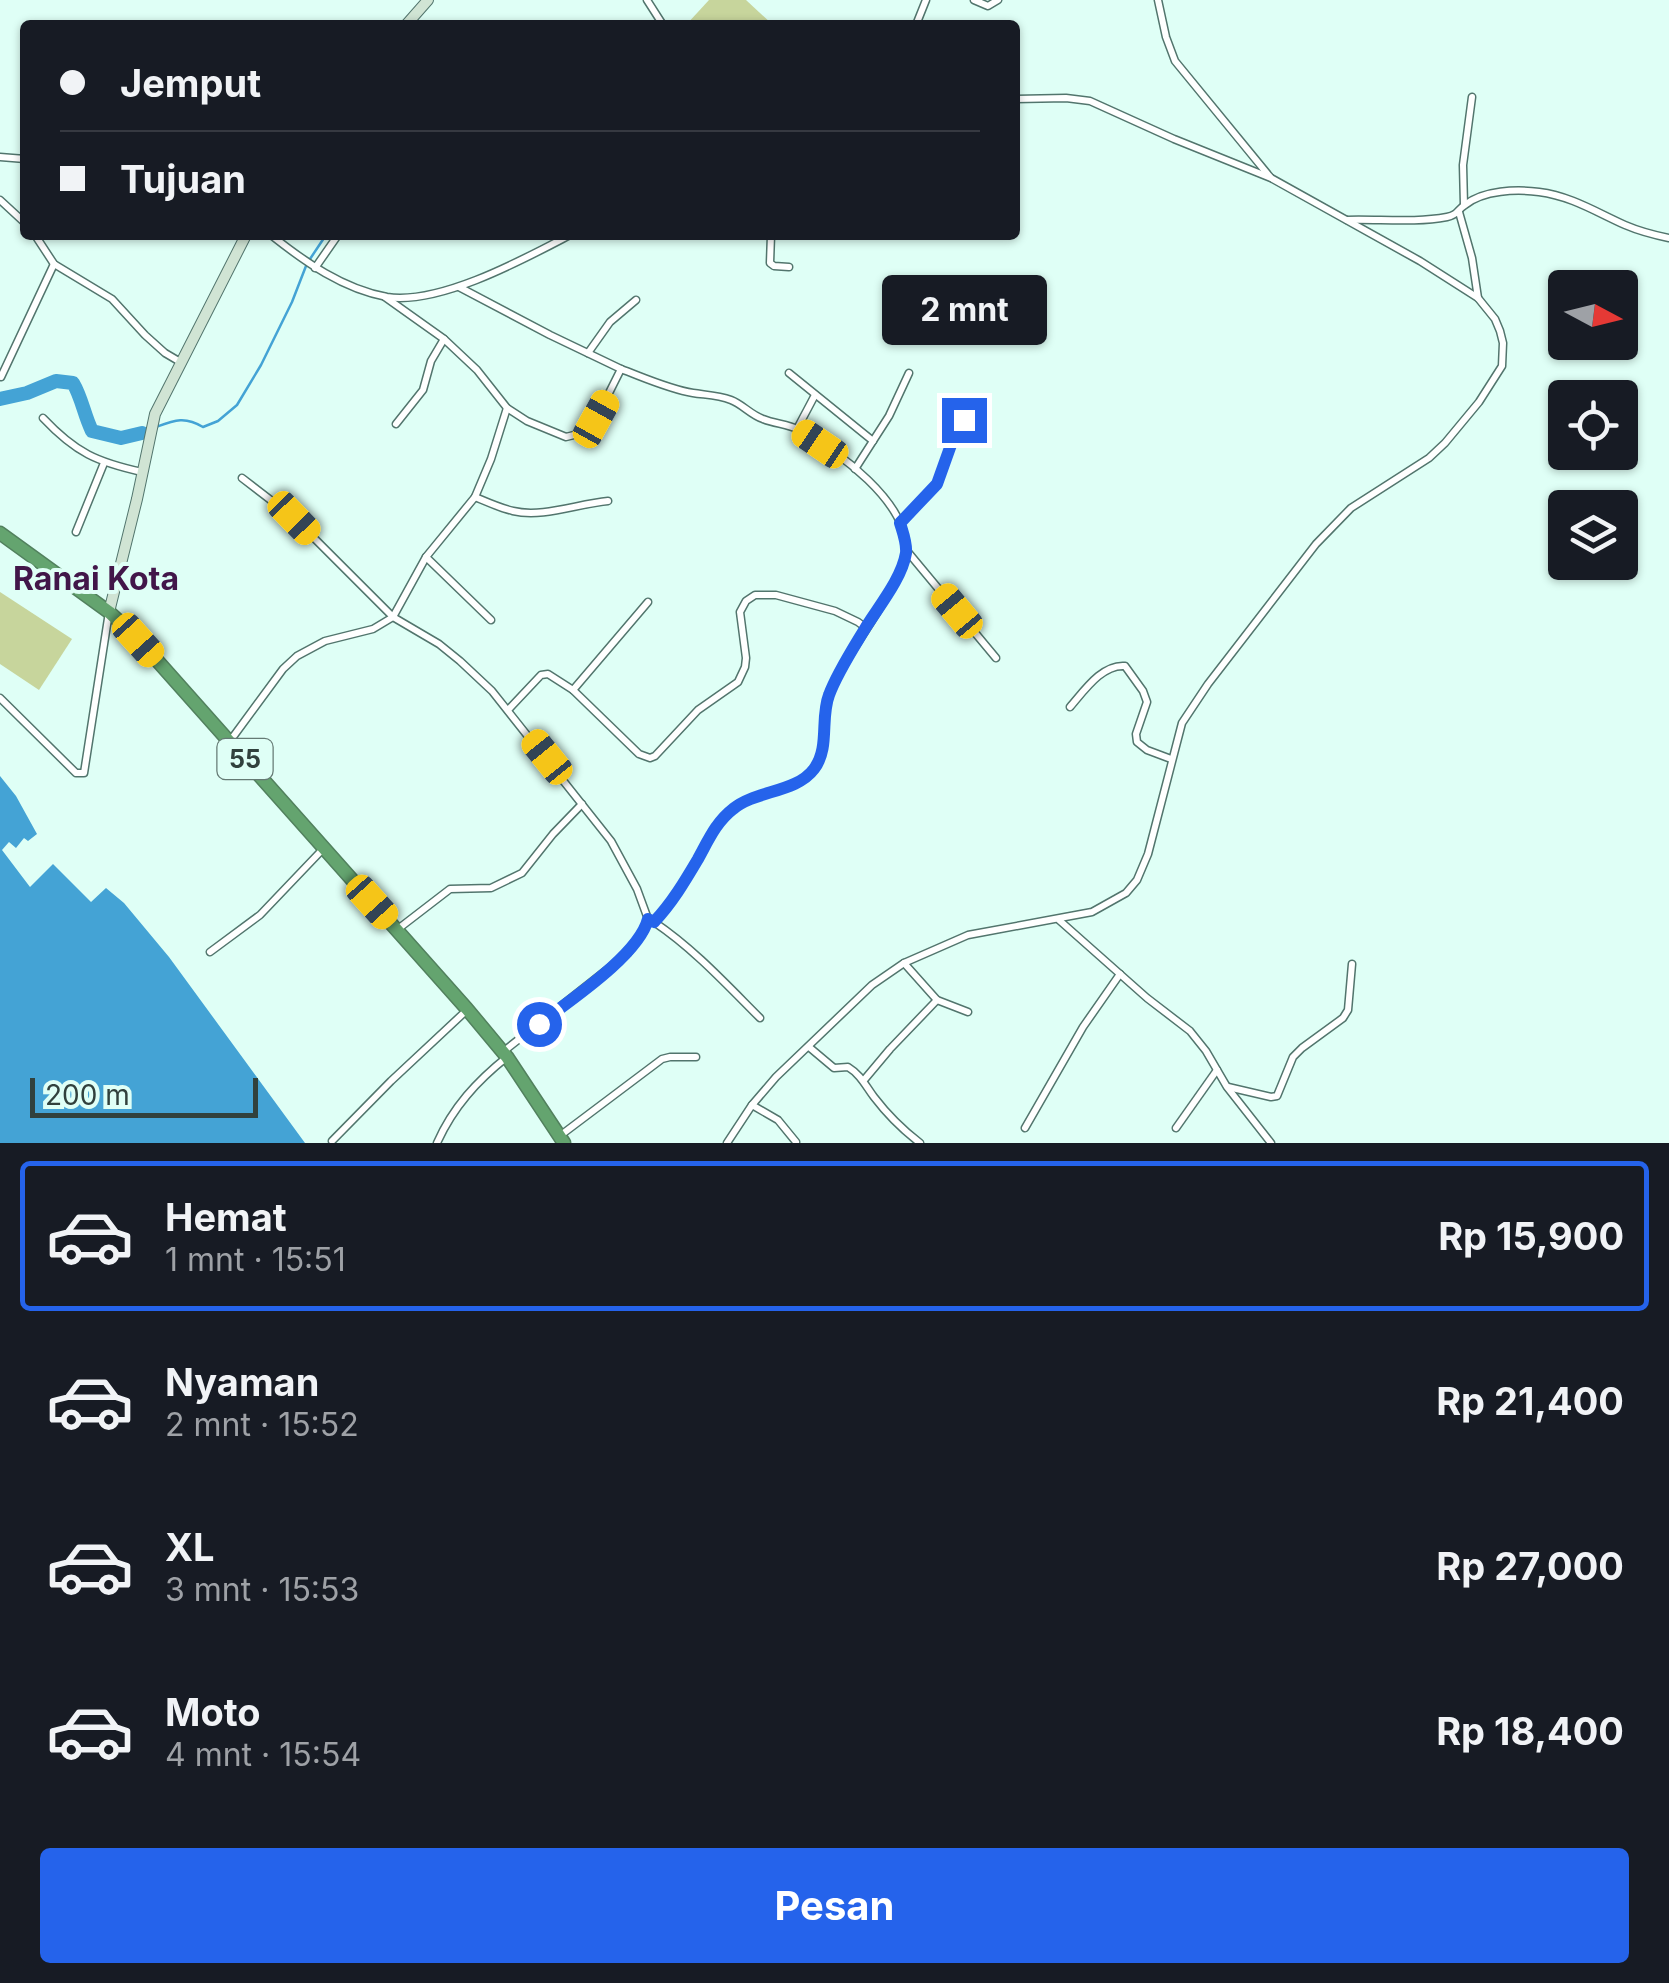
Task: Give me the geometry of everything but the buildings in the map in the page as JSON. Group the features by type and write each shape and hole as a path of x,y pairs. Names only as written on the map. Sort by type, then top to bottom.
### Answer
{"highway":[{"name":"55","path":"0,533 109,612 138,640 468,1009 505,1054 562,1140"}],"street":[{"path":"974,0 988,6 998,0"},
{"path":"1158,0 1175,61 1271,178"},
{"path":"1472,97 1463,164 1462,209 1478,298"},
{"path":"727,1143 752,1104 776,1077 872,985 904,963 968,935 1092,912 1126,893 1137,880 1148,854 1182,724 1198,698 1316,544 1351,508 1429,458 1458,428 1502,366 1503,343 1495,320 1478,298 1271,178 1174,140 1090,101 1020,98"},
{"path":"1346,220 1450,216 1488,195 1539,192 1589,206 1634,228 1669,238"},
{"path":"0,200 20,218"},
{"path":"37,240 54,264 112,298 145,335 182,362"},
{"path":"0,698 52,753 76,774 84,774 109,612 154,414 243,240"},
{"path":"277,240 341,282 403,298 459,286 559,240"},
{"path":"312,266 334,240"},
{"path":"771,240 770,262 789,267"},
{"path":"1,377 54,264"},
{"path":"438,1143 448,1120 505,1054 628,953 651,921 667,908 726,815 750,798 795,784 817,765 828,699 883,603 906,550 900,523 884,496 855,469 797,429 762,419 728,398 671,387 621,370 459,286"},
{"path":"385,296 444,339 477,370 507,408 566,437 575,436 596,419 621,370"},
{"path":"588,353 610,322 636,300"},
{"path":"396,424 423,390 431,361 444,339"},
{"path":"855,469 889,416 909,372"},
{"path":"789,373 873,441"},
{"path":"797,429 816,394"},
{"path":"229,742 282,669 297,656 326,641 373,629 393,617 426,557 475,497 507,408"},
{"path":"43,418 71,445 104,463 142,472"},
{"path":"900,523 937,484 964,420"},
{"path":"76,532 104,463"},
{"path":"242,478 294,518 393,617 439,644 492,690 612,841 651,921 681,940 760,1018"},
{"path":"475,497 519,512 544,512 608,501"},
{"path":"906,550 996,658"},
{"path":"426,557 491,620"},
{"path":"508,710 541,675 552,675 639,754 650,758 661,752 698,710 738,682 746,658 740,612 754,595 776,596 835,610 866,628"},
{"path":"572,690 648,602"},
{"path":"1070,707 1101,674 1115,665 1125,666 1147,702 1137,742 1171,759"},
{"path":"397,930 450,889 491,888 522,874 582,804"},
{"path":"210,952 260,915 324,848"},
{"path":"1058,919 1146,998 1190,1030 1227,1087 1271,1143"},
{"path":"904,963 937,1000 968,1012"},
{"path":"1227,1087 1277,1096 1293,1057 1343,1018 1350,999 1352,964"},
{"path":"1026,1128 1083,1027 1120,974"},
{"path":"864,1080 937,1000"},
{"path":"332,1141 468,1009"},
{"path":"809,1048 834,1068 848,1066 920,1143"},
{"path":"562,1140 662,1059 696,1057"},
{"path":"1176,1128 1217,1070"},
{"path":"752,1104 778,1120 796,1142"}],"green space":[{"path":"709,0 746,0 768,20 691,20"},
{"path":"0,592 72,639 39,690 0,664"}],"water":[{"path":"0,776 37,834 28,841 24,838 16,848 9,842 2,850 30,887 53,864 91,902 106,888 124,903 169,957 305,1143 0,1143"}],"waterway":[{"path":"310,259 323,240"},
{"path":"156,427 180,420 203,427 218,421 237,405 261,365 306,266"},
{"path":"0,399 56,381 73,383 92,431 121,438 142,433"}],"district":[{"name":"Ranai Kota","path":"96,579"}],"route":[{"path":"539,1024 628,953 648,919 654,922 667,908 726,815 750,798 795,784 817,765 830,692 883,603 906,555 900,523 937,484 964,420"}]}
